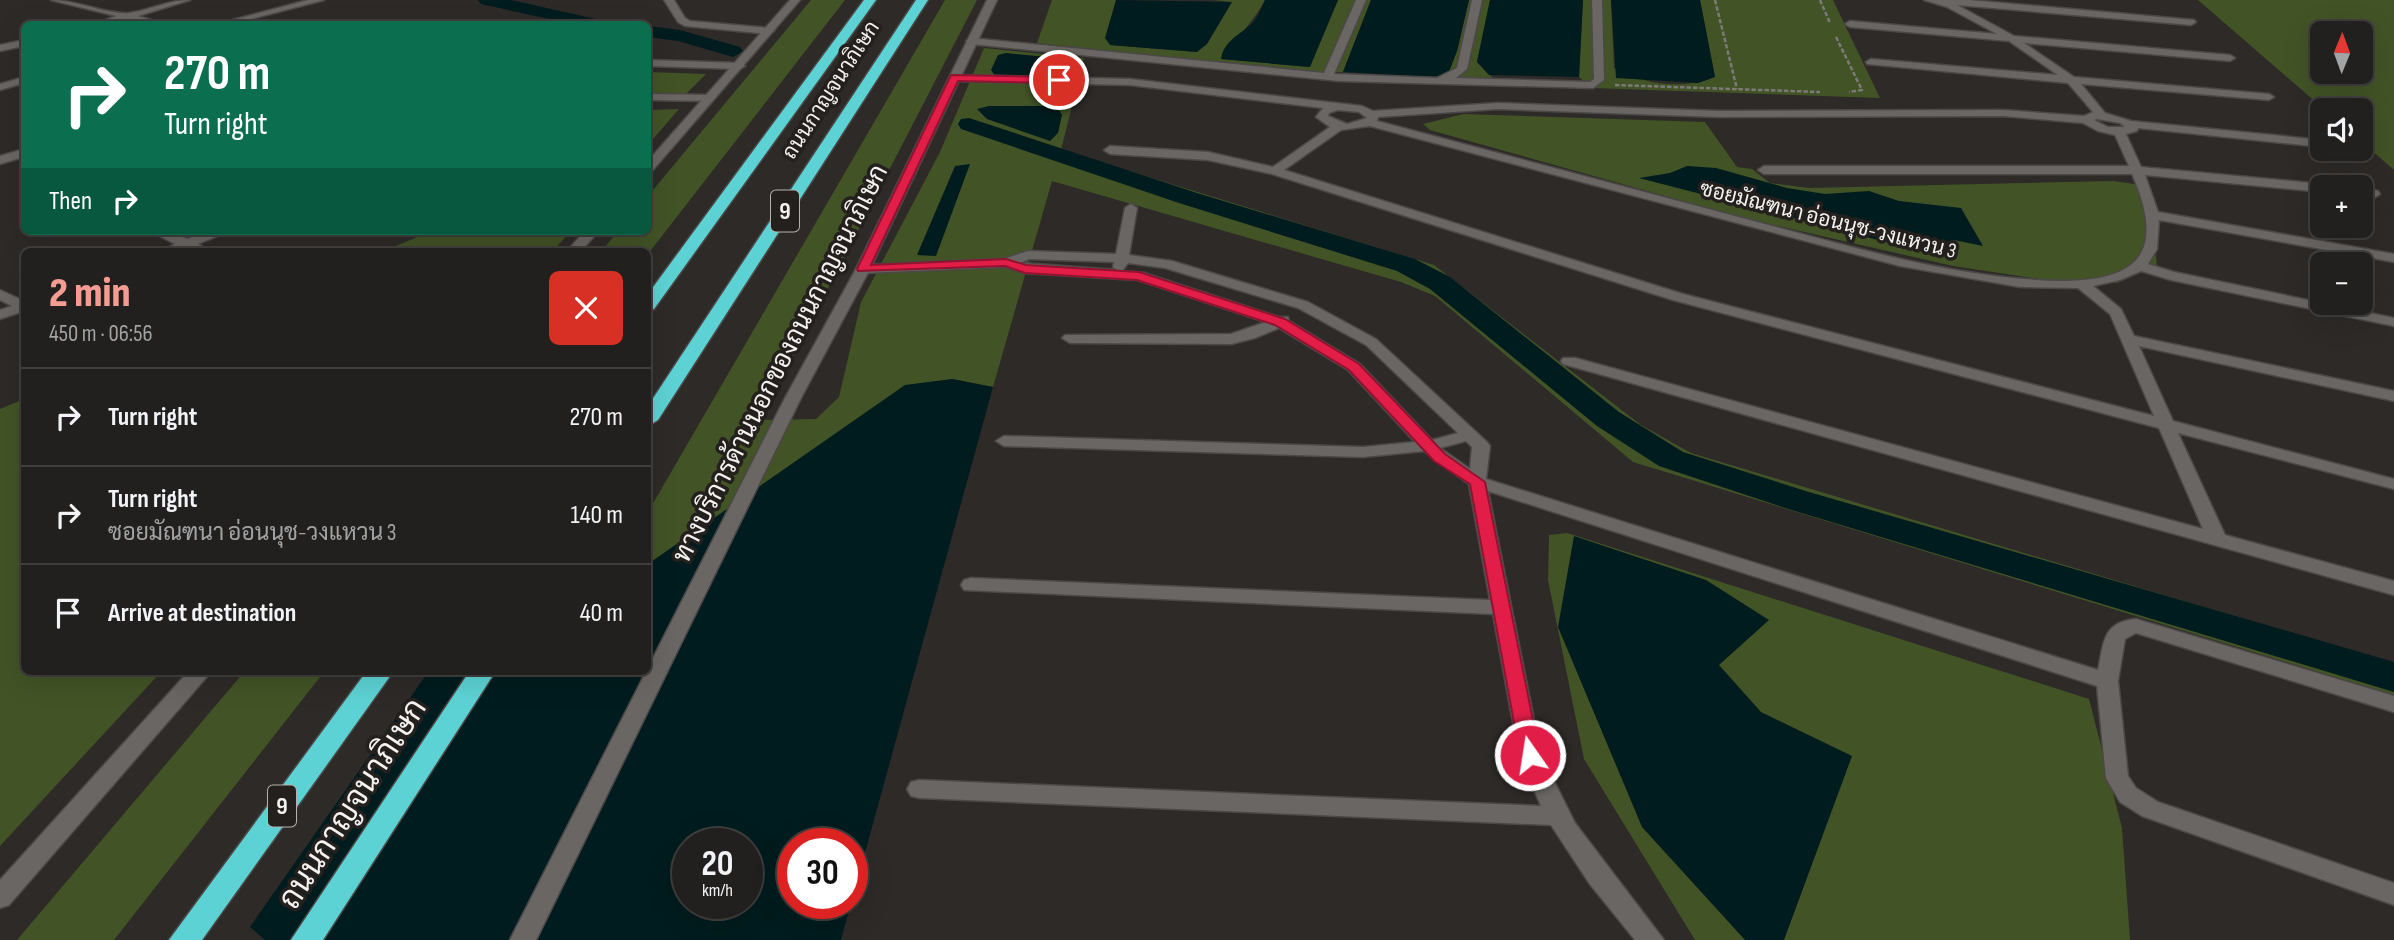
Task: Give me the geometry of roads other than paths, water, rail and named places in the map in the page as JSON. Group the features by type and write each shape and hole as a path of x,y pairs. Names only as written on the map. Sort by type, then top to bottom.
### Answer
{"highway":[{"name":"ถนนกาญจนาภิเษก","path":"651,301 870,0"},
{"name":"ถนนกาญจนาภิเษก","path":"651,415 922,0"},
{"name":"ถนนกาญจนาภิเษก","path":"184,940 378,675"},
{"name":"ถนนกาญจนาภิเษก","path":"306,940 480,675"}],"street":[{"path":"56,0 148,21"},
{"path":"110,21 185,0"},
{"path":"234,21 319,0"},
{"path":"669,0 681,20 688,24 769,31"},
{"path":"651,165 795,0"},
{"name":"ทางบริการด้านนอกของถนนกาญจนาภิเษก","path":"523,940 793,398 863,269 992,0"},
{"path":"1328,77 1361,0"},
{"path":"1436,81 1455,75 1462,69 1477,0"},
{"path":"971,41 1328,77 1593,85 1599,80 1597,0"},
{"path":"1929,0 2191,22"},
{"path":"1956,2 2072,80 2101,115"},
{"path":"1850,24 2231,58"},
{"path":"0,48 21,44"},
{"path":"1871,62 2269,97"},
{"path":"651,63 737,69"},
{"path":"651,69 737,69"},
{"path":"0,74 21,79"},
{"path":"0,87 21,81"},
{"path":"952,83 1197,97 1322,117 1339,126 1275,171"},
{"name":"ซอยมัณฑนา อ่อนนุช-วงแหวน 3","path":"952,83 1142,83 1202,88 1334,108 1349,107 1370,118 1850,250 1951,273 2010,281 2081,284 2112,277 2140,266"},
{"path":"651,97 707,101"},
{"path":"651,104 707,101"},
{"path":"1370,118 1498,106 1732,114 2003,113 2086,120 2097,127 2119,131 2130,130 2132,124"},
{"path":"1322,117 1324,111 1334,108"},
{"path":"2086,120 2088,117 2101,115 2132,124 2310,142"},
{"name":"ซอยมัณฑนา อ่อนนุช-วงแหวน 3","path":"1339,126 1370,118"},
{"path":"2119,131 2153,215 2154,243 2140,266 2184,279 2394,322"},
{"path":"1111,150 1208,156 1275,171 1423,215 1591,272 2166,426 2394,484"},
{"path":"0,160 21,154"},
{"path":"1764,170 2134,170 2310,187"},
{"path":"1121,266 1131,208"},
{"path":"2153,215 2394,258"},
{"path":"167,235 196,248"},
{"path":"177,248 212,235"},
{"path":"577,248 588,235"},
{"path":"863,269 1006,262 1025,269 1167,264 1303,305 1378,346 1470,435 1481,449 1477,482 1530,755 1542,790 1614,898 1651,940"},
{"path":"1121,266 1153,280 1280,322 1354,367 1428,446 1477,482 2107,681"},
{"path":"2081,284 2116,312 2217,539"},
{"path":"0,294 21,304"},
{"path":"1070,338 1231,339 1250,335 1280,322 1303,305"},
{"path":"0,315 21,307"},
{"path":"2128,339 2394,396"},
{"path":"1569,361 2394,588"},
{"path":"1004,441 1363,452 1428,446 1470,435"},
{"path":"971,584 1500,607"},
{"path":"2394,704 2130,625 2115,637 2107,681 2118,778 2135,801 2150,809 2394,894"},
{"path":"0,897 197,675"},
{"path":"919,789 1558,816"}],"water":[{"path":"1116,0 1232,2 1207,44 1197,52 1110,45 1105,38"},
{"path":"1265,0 1338,0 1310,67 1221,59 1228,43 1255,20"},
{"path":"1371,0 1469,0 1457,51 1448,74 1433,77 1343,72"},
{"path":"1490,0 1583,0 1579,77 1489,75 1477,62"},
{"path":"1611,0 1700,0 1715,77 1698,83 1616,78"},
{"path":"1006,53 1078,60 1070,78 995,76 991,70 998,55"},
{"path":"989,106 1056,106 1062,115 1058,133 1050,141 987,119 977,109"},
{"path":"970,164 936,256 917,255 955,166"},
{"path":"1687,166 1716,168 1787,188 1825,194 1869,191 1899,201 1961,208 1983,246 1954,240 1940,256 1639,178 1670,173"},
{"path":"952,379 993,387 868,842 868,828 777,828 777,919 847,919 841,940 265,940 250,927 426,675 651,675 651,562 905,385"},
{"path":"1574,536 1706,580 1769,620 1719,665 1761,712 1852,756 1784,940 1745,940 1642,827 1558,627"}],"waterway":[{"path":"487,0 581,21"},
{"path":"651,32 680,36 733,51"},
{"path":"969,124 1188,198 1406,265 1440,283 1608,419 1671,459 1797,500 2394,677"}]}
